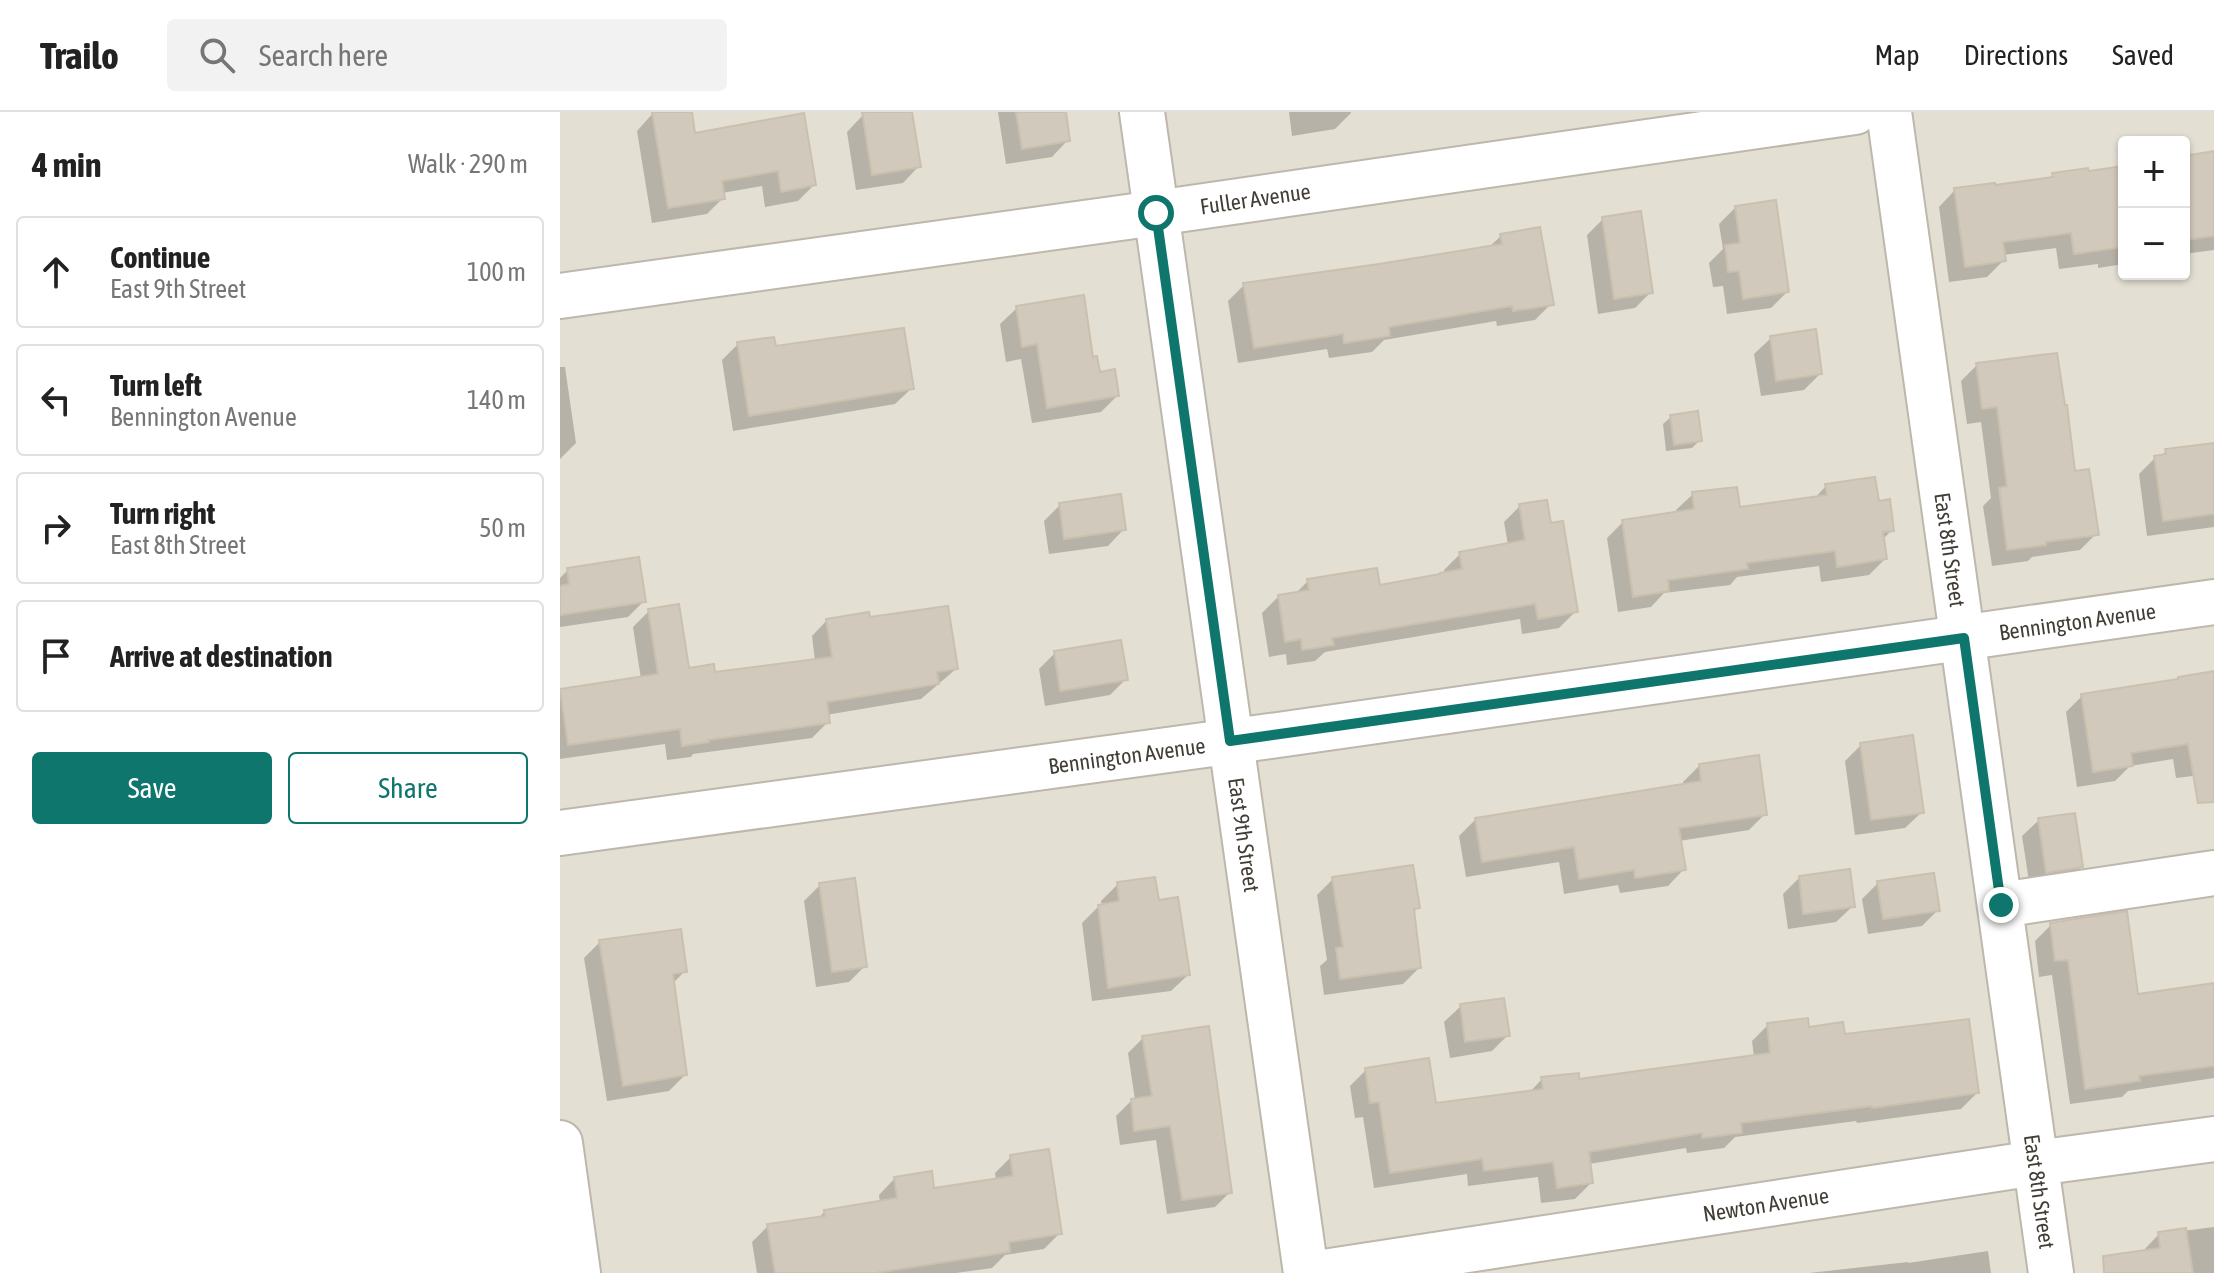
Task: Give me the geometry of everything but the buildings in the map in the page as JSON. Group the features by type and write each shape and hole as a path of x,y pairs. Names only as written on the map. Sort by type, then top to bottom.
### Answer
{"street":[{"name":"East 9th Street","path":"1142,112 1306,1273"},
{"name":"Fuller Avenue","path":"560,296 1855,112"},
{"name":"East 8th Street","path":"1889,112 2051,1273"},
{"name":"Bennington Avenue","path":"560,833 2214,602"},
{"path":"2001,905 2214,873"},
{"name":"Newton Avenue","path":"1317,1273 2036,1163 2214,1139"},
{"path":"560,1143 578,1273"}],"shaded area":[{"path":"560,112 2214,112 2214,1273 560,1273"}],"route":[{"path":"1156,213 1230,741 1964,638 2001,905"}]}
